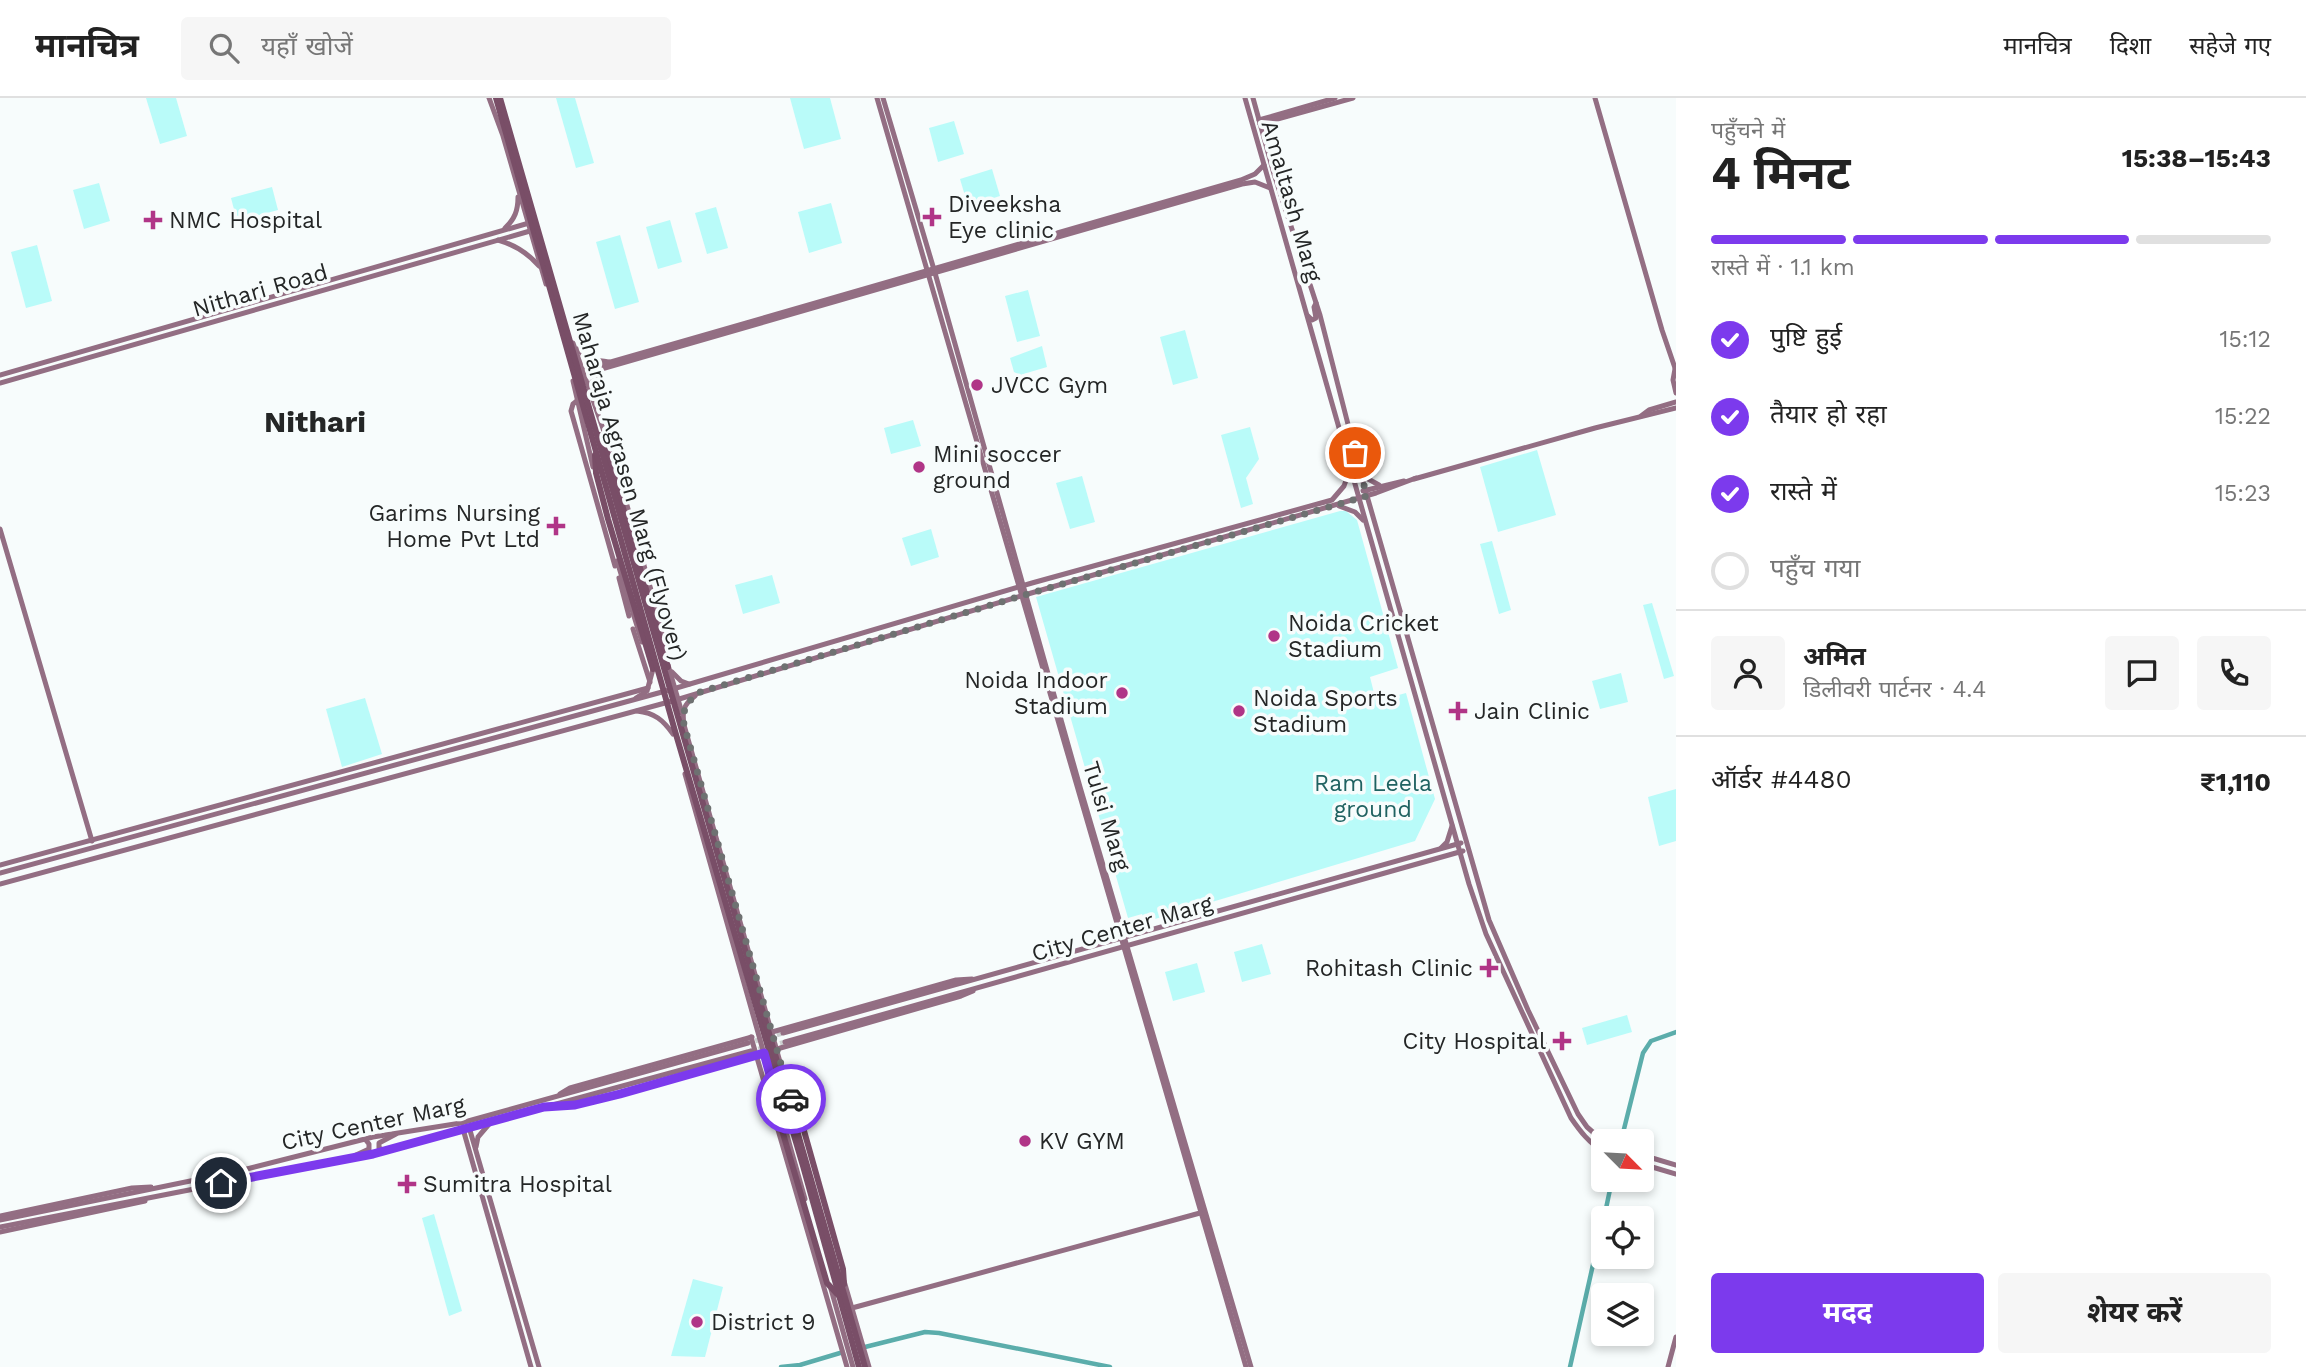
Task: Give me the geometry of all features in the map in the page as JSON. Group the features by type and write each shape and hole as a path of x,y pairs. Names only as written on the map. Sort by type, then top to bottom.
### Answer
{"main road":[{"name":"Maharaja Agrasen Marg (Flyover)","path":"497,99 595,428 842,1295 859,1367"},
{"name":"Maharaja Agrasen Marg (Flyover)","path":"497,99 595,450 842,1295 868,1366"},
{"path":"595,428 606,448 668,667"},
{"path":"595,450 596,473 653,669"},
{"path":"783,1069 789,1080 844,1269 842,1295"},
{"path":"769,1071 768,1082 827,1283 842,1295"}],"street":[{"name":"Tulsi Marg","path":"877,98 1021,587"},
{"name":"Tulsi Marg","path":"883,98 1078,788"},
{"name":"Amaltash Marg","path":"1245,98 1357,496 1486,934 1571,1118 1591,1143"},
{"name":"Amaltash Marg","path":"1253,98 1316,303 1366,493 1489,920 1578,1114 1591,1130"},
{"path":"1260,122 1335,98"},
{"path":"1260,122 1353,98"},
{"path":"1595,98 1675,370 1673,380 1676,394 1673,409"},
{"path":"497,99 503,136 578,400 636,627 653,669 673,734 853,1364"},
{"path":"497,99 538,221 589,392 615,463 664,636 668,667 684,725 868,1366"},
{"path":"1215,190 1254,175 1264,165"},
{"path":"1254,175 1252,180 1255,182"},
{"path":"589,392 591,383 609,365 1215,190 1255,182 1270,189"},
{"path":"503,231 514,220 518,207 518,191"},
{"path":"0,375 330,284 538,221"},
{"name":"Nithari Road","path":"0,383 330,284 540,230"},
{"path":"498,240 517,247 541,269"},
{"path":"584,372 927,273"},
{"path":"554,279 561,275"},
{"path":"912,279 930,284"},
{"name":"Amaltash Marg","path":"1306,314 1312,320 1315,318 1316,303"},
{"path":"1312,335 1313,328 1324,331"},
{"path":"574,344 583,356 609,365"},
{"path":"578,400 571,411 649,685"},
{"path":"0,884 678,699 1335,505 1382,485 1641,416 1650,416 1673,409 1676,402"},
{"path":"0,873 676,689 1021,587 1332,500 1344,486 1350,469"},
{"path":"1361,475 1382,485"},
{"path":"1366,493 1379,492 1416,478"},
{"path":"1371,510 1379,492"},
{"path":"1335,505 1355,512 1365,523"},
{"path":"0,529 98,858"},
{"name":"Tulsi Marg","path":"1023,595 1025,611 1123,938 1246,1367"},
{"path":"1007,600 1025,611"},
{"path":"668,667 674,676 691,684"},
{"path":"631,701 647,691 653,669"},
{"path":"0,865 649,685"},
{"path":"683,716 685,705 700,692"},
{"path":"634,711 650,713 662,719 673,734"},
{"path":"1441,848 1447,842 1453,825"},
{"name":"City Center Marg","path":"785,1041 988,981 1106,942 1441,848 1468,844"},
{"name":"City Center Marg","path":"783,1033 1112,949 1461,852 1468,844"},
{"path":"1447,855 1464,865"},
{"path":"723,911 736,906"},
{"path":"1106,942 1118,923 1141,933"},
{"name":"Tulsi Marg","path":"1125,945 1125,958 1251,1367"},
{"path":"1112,949 1125,958"},
{"path":"772,1032 956,980 988,981"},
{"path":"777,1049 961,996 988,981"},
{"name":"City Center Marg","path":"0,1218 132,1188 158,1188 239,1171 365,1139 461,1123 554,1097 570,1087 750,1040 759,1035"},
{"path":"750,1040 847,1367"},
{"name":"City Center Marg","path":"0,1229 129,1206 157,1196 384,1151 544,1107 575,1105 620,1094 754,1053 764,1053"},
{"path":"1562,1097 1570,1093"},
{"path":"476,1151 478,1137 492,1121"},
{"path":"785,1129 798,1124"},
{"path":"466,1128 476,1151 539,1367"},
{"path":"466,1128 531,1367"},
{"path":"384,1151 379,1148 379,1143 398,1133"},
{"path":"350,1158 369,1149 365,1139"},
{"path":"1654,1159 1676,1165"},
{"path":"1654,1168 1676,1174"},
{"path":"852,1308 1203,1212"},
{"path":"1668,1367 1676,1337"}],"green space":[{"path":"146,98 176,98 187,136 160,144"},
{"path":"556,98 575,98 594,163 576,168"},
{"path":"790,98 830,98 841,139 804,149"},
{"path":"954,121 964,154 938,162 929,128"},
{"path":"992,169 1000,196 968,206 960,179"},
{"path":"99,183 110,221 84,229 73,190"},
{"path":"272,187 278,210 237,221 231,198"},
{"path":"831,203 842,243 809,253 798,212"},
{"path":"716,207 728,248 707,254 695,213"},
{"path":"670,220 682,262 658,269 646,227"},
{"path":"620,235 639,302 615,309 596,242"},
{"path":"37,245 52,301 26,308 11,252"},
{"path":"1028,290 1040,336 1017,342 1005,296"},
{"path":"1185,330 1198,378 1173,385 1160,337"},
{"path":"1042,346 1047,367 1020,375 1014,372 1010,358"},
{"path":"913,420 921,446 891,454 884,428"},
{"path":"1250,427 1259,459 1246,478 1253,504 1241,508 1221,435"},
{"path":"1537,450 1556,515 1498,532 1480,467"},
{"path":"1082,476 1095,522 1070,529 1056,483"},
{"name":"Noida Sports Stadium","path":"1346,511 1357,520 1398,668 1370,677 1376,701 1406,693 1435,799 1415,841 1145,922 1142,914 1128,918 1036,597"},
{"path":"931,529 939,557 911,566 902,538"},
{"path":"1492,541 1511,610 1499,614 1480,544"},
{"path":"772,575 780,603 743,614 735,585"},
{"path":"1652,603 1674,676 1664,679 1643,605"},
{"path":"1621,673 1628,702 1600,709 1592,681"},
{"path":"365,698 382,754 342,767 326,709"},
{"path":"1676,789 1676,841 1659,846 1648,797"},
{"path":"1262,944 1271,974 1242,982 1234,952"},
{"path":"1197,963 1205,992 1173,1001 1165,972"},
{"path":"1627,1015 1632,1032 1587,1045 1582,1028"},
{"path":"434,1214 462,1311 449,1316 422,1218"},
{"name":"District 9","path":"693,1279 723,1287 705,1357 671,1356"}],"waterway":[{"path":"1624,1129 1643,1053 1651,1041 1676,1032"},
{"path":"1607,1206 1609,1192"},
{"path":"1570,1367 1592,1269"},
{"path":"861,1348 925,1332 939,1333 1110,1367"},
{"path":"781,1367 800,1365 840,1353"}],"tunnel":[{"path":"748,1043 783,1033"},
{"path":"751,1051 785,1042"}],"way so far":[{"path":"791,1099 684,725 682,712 688,701 700,692 1367,496 1355,453"}],"place":[{"name":"Diveeksha Eye clinic","path":"932,217"},
{"name":"NMC Hospital","path":"153,220"},
{"name":"JVCC Gym","path":"977,385"},
{"name":"Mini soccer ground","path":"919,467"},
{"name":"Garims Nursing Home Pvt Ltd","path":"556,526"},
{"name":"Noida Cricket Stadium","path":"1274,636"},
{"name":"Noida Indoor Stadium","path":"1122,693"},
{"name":"Noida Sports Stadium","path":"1239,711"},
{"name":"Jain Clinic","path":"1458,711"},
{"name":"Rohitash Clinic","path":"1489,968"},
{"name":"City Hospital","path":"1562,1041"},
{"name":"KV GYM","path":"1025,1141"},
{"name":"Sumitra Hospital","path":"407,1184"},
{"name":"District 9","path":"697,1322"}],"district":[{"name":"Nithari","path":"315,422"}],"route":[{"path":"221,1183 373,1154 544,1107 575,1105 620,1094 764,1053 785,1129 798,1124 791,1099"}],"park label":[{"name":"Ram Leela ground","path":"1373,796"}]}
